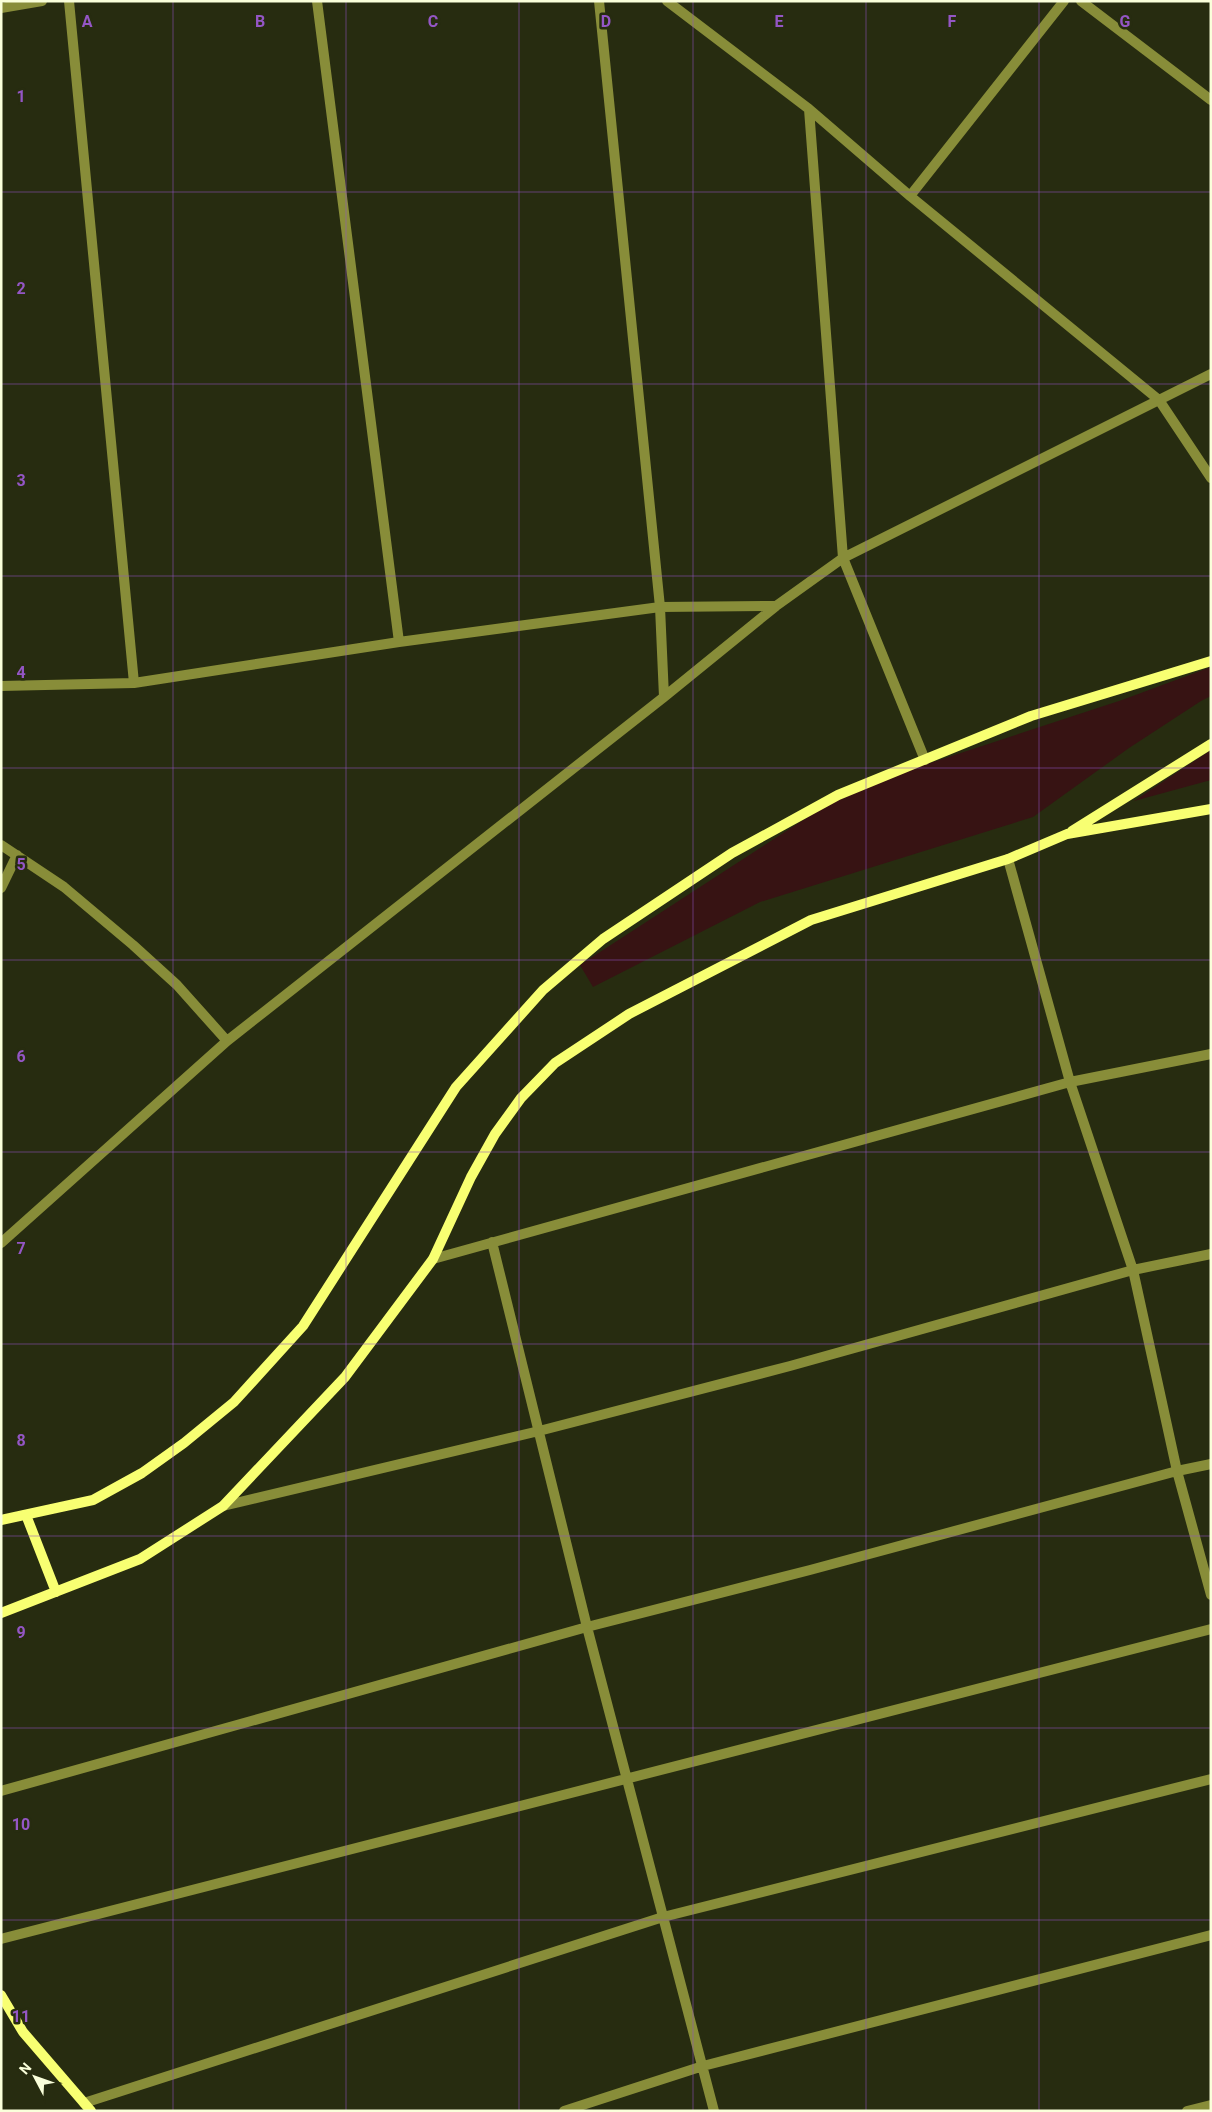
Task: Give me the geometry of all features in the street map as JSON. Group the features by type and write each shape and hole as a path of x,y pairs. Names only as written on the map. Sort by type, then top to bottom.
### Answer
{"main road":[{"path":"1,1520 93,1500 142,1473 234,1402 303,1326 456,1087 543,990 603,939 732,853 838,795 1031,716 1211,661"},
{"path":"1,1613 140,1559 223,1506 345,1377 433,1259 471,1177 495,1134 521,1098 555,1063 629,1014 811,920 1008,859 1067,834 1211,744"},
{"path":"1067,834 1211,809"},
{"path":"26,1515 56,1592"},
{"path":"1,1995 23,2032 87,2107"}],"street":[{"path":"1,8 42,1"},
{"path":"69,1 134,683"},
{"path":"317,1 399,642"},
{"path":"599,1 660,607 664,697"},
{"path":"667,1 809,110 910,196 1159,400 1211,478"},
{"path":"910,196 1064,1"},
{"path":"1081,1 1211,100"},
{"path":"809,110 842,558 925,760"},
{"path":"1,1243 227,1041 664,697 776,606 842,558 1211,374"},
{"path":"1,686 134,683 399,642 660,607 776,606"},
{"path":"1,845 64,887 133,945 178,985 227,1041"},
{"path":"1,888 17,855"},
{"path":"1008,859 1070,1082 1133,1270 1177,1470 1211,1596"},
{"path":"433,1259 1070,1082 1211,1054"},
{"path":"492,1242 587,1626 714,2111"},
{"path":"223,1506 539,1431 790,1366 1133,1270 1211,1254"},
{"path":"1,1791 587,1626 810,1570 1177,1470 1211,1464"},
{"path":"1,1939 1211,1629"},
{"path":"87,2107 662,1917 1211,1779"},
{"path":"564,2111 703,2066 1211,1935"},
{"path":"1187,2111 1211,2105"}],"shaded area":[{"path":"1211,667 1211,696 1129,748 1033,817 760,902 593,987 580,965 828,804 912,769 1122,700"},
{"path":"1211,750 1211,780 1134,801"}]}
